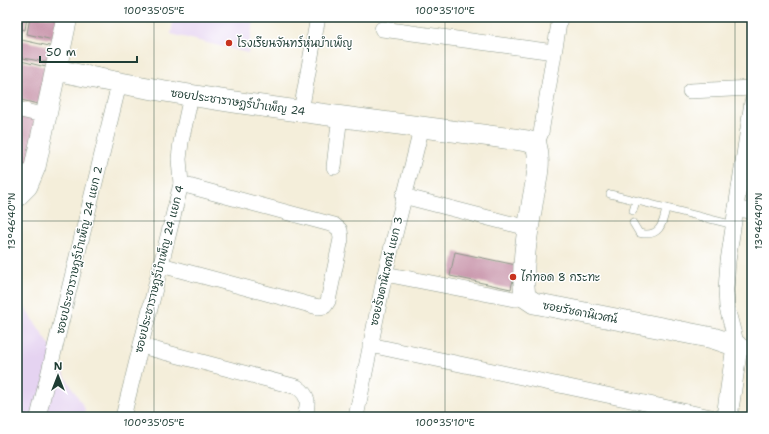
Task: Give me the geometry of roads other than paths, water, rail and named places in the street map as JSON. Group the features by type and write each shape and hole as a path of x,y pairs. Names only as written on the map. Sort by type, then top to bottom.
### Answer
{"street":[{"path":"17,196 27,186 32,178 67,17"},
{"path":"301,110 318,17"},
{"path":"385,274 514,299 525,297 522,277 539,161 536,144 542,133 560,17"},
{"path":"382,29 554,52"},
{"name":"ซอยประชาราษฎร์บำเพ็ญ 24","path":"56,70 119,84 191,96 422,126"},
{"name":"ซอยประชาราษฎร์บำเพ็ญ 24 แยก 2","path":"38,417 119,84"},
{"path":"690,91 752,88"},
{"name":"ซอยประชาราษฎร์บำเพ็ญ 24 แยก 4","path":"123,417 181,184 181,142 191,96"},
{"path":"727,417 745,348 727,308 726,290 752,102"},
{"path":"17,109 46,116"},
{"path":"334,167 340,115"},
{"path":"422,126 527,141 536,144"},
{"name":"ซอยร้ขดานิเวศน์ แยก 3","path":"356,417 385,274 403,196 422,126"},
{"path":"161,265 318,307 324,306 328,301 342,240 340,230 334,225 181,184"},
{"path":"403,196 528,228"},
{"path":"736,209 752,211"},
{"name":"ซอยรัชดานิเวศน์","path":"525,297 534,303 713,338 745,348"},
{"path":"370,345 711,417"},
{"path":"141,346 297,387 305,392 308,400 305,417"}],"lane":[{"path":"610,194 734,224"},
{"path":"633,212 636,201"},
{"path":"633,223 639,233 655,233 663,224 666,208"}],"place":[{"name":"โรงเรียนจันทร์หุ่นบำเพ็ญ","path":"229,43"},
{"name":"ไก่ทอด 8 กระทะ","path":"513,277"}]}
